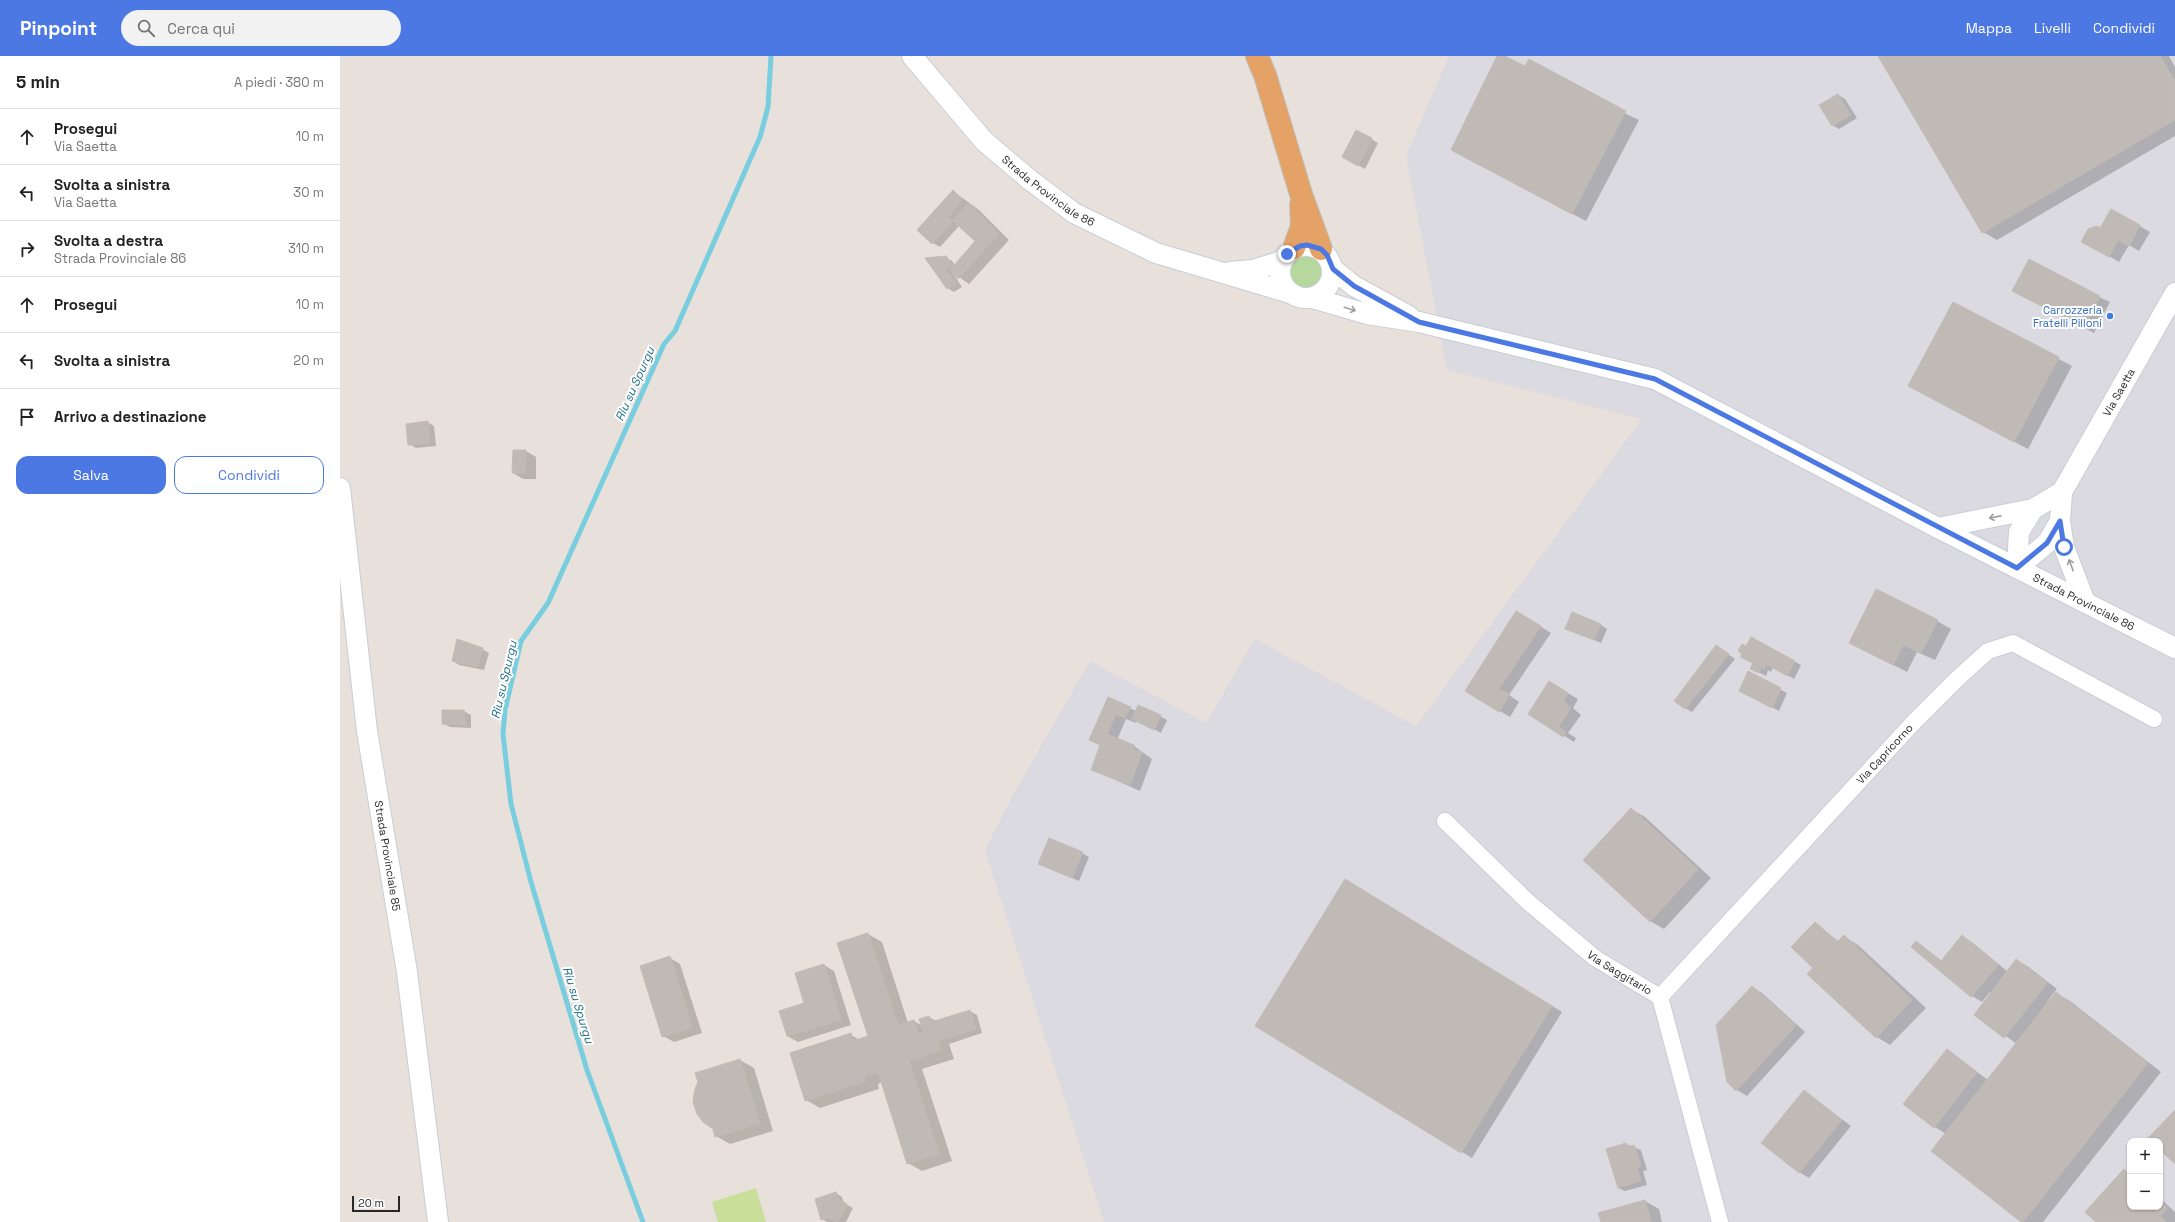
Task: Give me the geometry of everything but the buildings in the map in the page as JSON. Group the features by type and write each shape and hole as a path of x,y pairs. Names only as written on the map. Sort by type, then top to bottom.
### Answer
{"highway":[{"path":"1264,62 1301,194 1321,249"},
{"path":"1288,254 1302,226 1301,194"}],"street":[{"name":"Strada Provinciale 86","path":"912,56 984,141 1030,180 1074,213 1156,253 1290,293"},
{"path":"1307,245 1321,249 1327,255 1333,269 1330,284 1320,295 1312,298 1305,298 1290,293 1284,287 1280,278 1288,254 1307,245"},
{"name":"Strada Provinciale 86","path":"1222,273 1254,270 1288,254"},
{"name":"Strada Provinciale 86","path":"1333,269 1354,286 1419,322"},
{"name":"Via Saetta","path":"2086,602 2064,547 2060,521 2062,492 2175,294"},
{"name":"Strada Provinciale 86","path":"1312,298 1367,314 1419,322 1655,379 1938,528 2175,648"},
{"name":"Strada Provinciale 85","path":"340,488 368,731 407,972 438,1222"},
{"name":"Via Saetta","path":"1938,528 2033,509 2062,492"},
{"name":"Via Saetta","path":"2017,568 2019,532 2033,509"},
{"name":"Via Saetta","path":"2017,568 2047,543 2060,521"},
{"name":"Via Capricorno","path":"1660,997 1913,723 1988,651 2013,643 2154,719"},
{"name":"Via Saggitario","path":"1445,821 1528,902 1595,958 1660,997 1720,1222"}],"shaded area":[{"path":"1449,56 2175,56 2175,1222 1104,1222 985,850 1014,793 1090,661 1206,723 1255,639 1416,726 1642,419 1447,370 1406,156"}],"green space":[{"path":"1306,251 1321,257 1327,272 1321,287 1306,293 1291,287 1285,272 1291,257"},
{"path":"756,1188 766,1222 718,1222 712,1202"}],"waterway":[{"name":"Riu su Spurgu","path":"643,1222 587,1070 531,882 511,804 503,734 505,710 521,641 548,603 664,344 675,331 760,137 768,107 771,56"}],"place":[{"name":"Carrozzeria Fratelli Pilloni","path":"2110,316"}],"route":[{"path":"1287,254 1294,248 1300,246 1314,246 1321,249 1331,261 1333,269 1354,286 1419,322 1655,379 2017,568 2047,543 2060,521 2064,547"}]}
